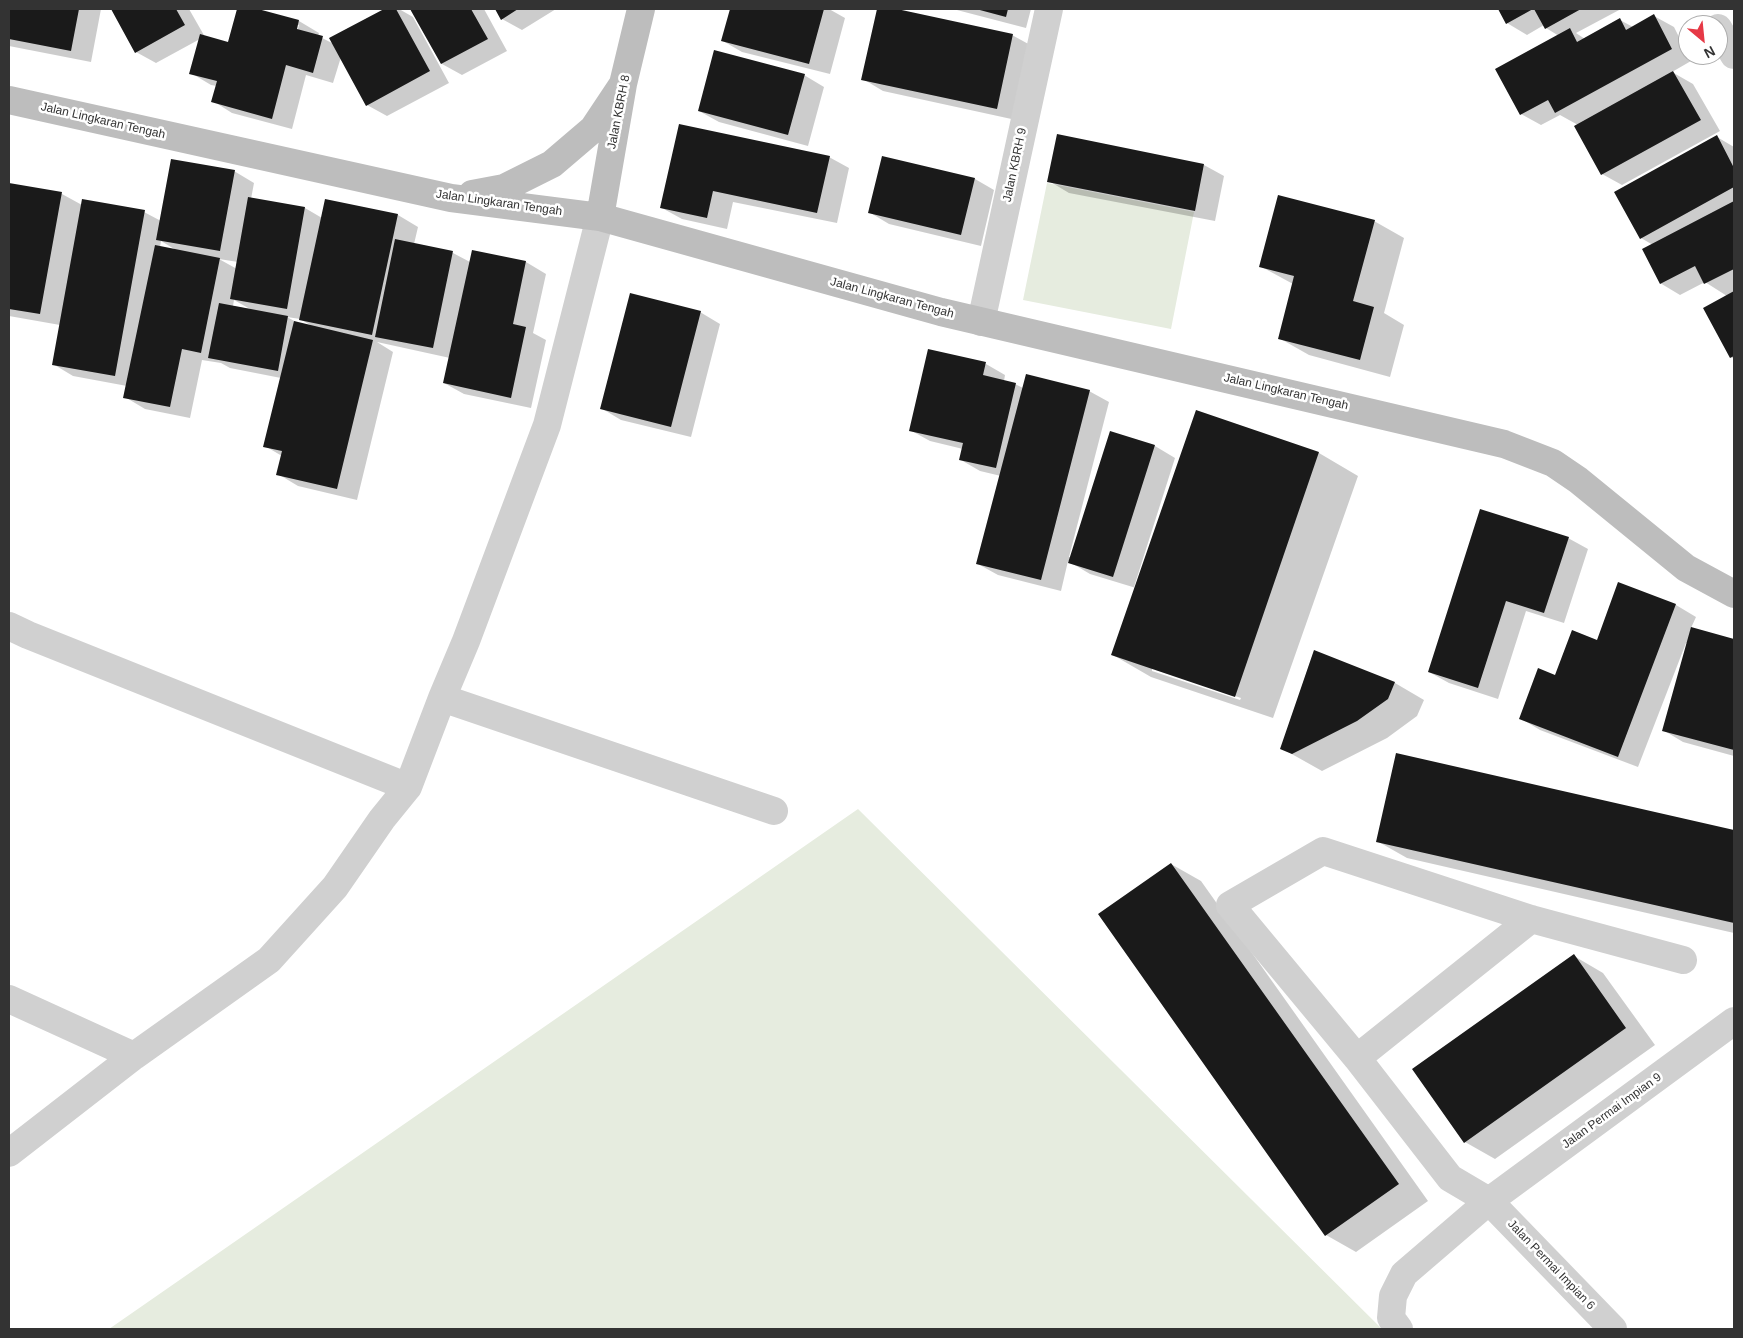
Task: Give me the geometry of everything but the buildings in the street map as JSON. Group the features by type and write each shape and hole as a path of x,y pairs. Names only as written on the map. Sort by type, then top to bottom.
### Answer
{"street":[{"name":"Jalan KBRH 9","path":"981,322 1049,9"},
{"name":"Jalan KBRH 8","path":"600,216 623,84 638,12"},
{"path":"451,198 504,188 552,164 592,129 623,84"},
{"name":"Jalan Lingkaran Tengah","path":"9,100 451,198 600,216 981,322 1504,444 1553,463 1578,480 1686,568 1734,594"},
{"path":"9,1153 134,1056 269,960 336,887 382,819 408,786 466,641 547,425 600,216"},
{"path":"9,626 408,786"},
{"path":"442,698 774,811"},
{"name":"Jalan Permai Impian 6","path":"1531,919 1323,851 1230,905 1357,1058 1450,1178 1489,1202 1612,1329"},
{"path":"1357,1058 1531,919 1683,960"},
{"path":"9,999 134,1056"},
{"name":"Jalan Permai Impian 9","path":"1399,1329 1391,1318 1393,1296 1404,1274 1489,1202 1734,1021"}],"shaded area":[{"path":"1047,183 1194,212 1171,329 1023,300"},
{"path":"858,809 1382,1329 109,1329"}]}
